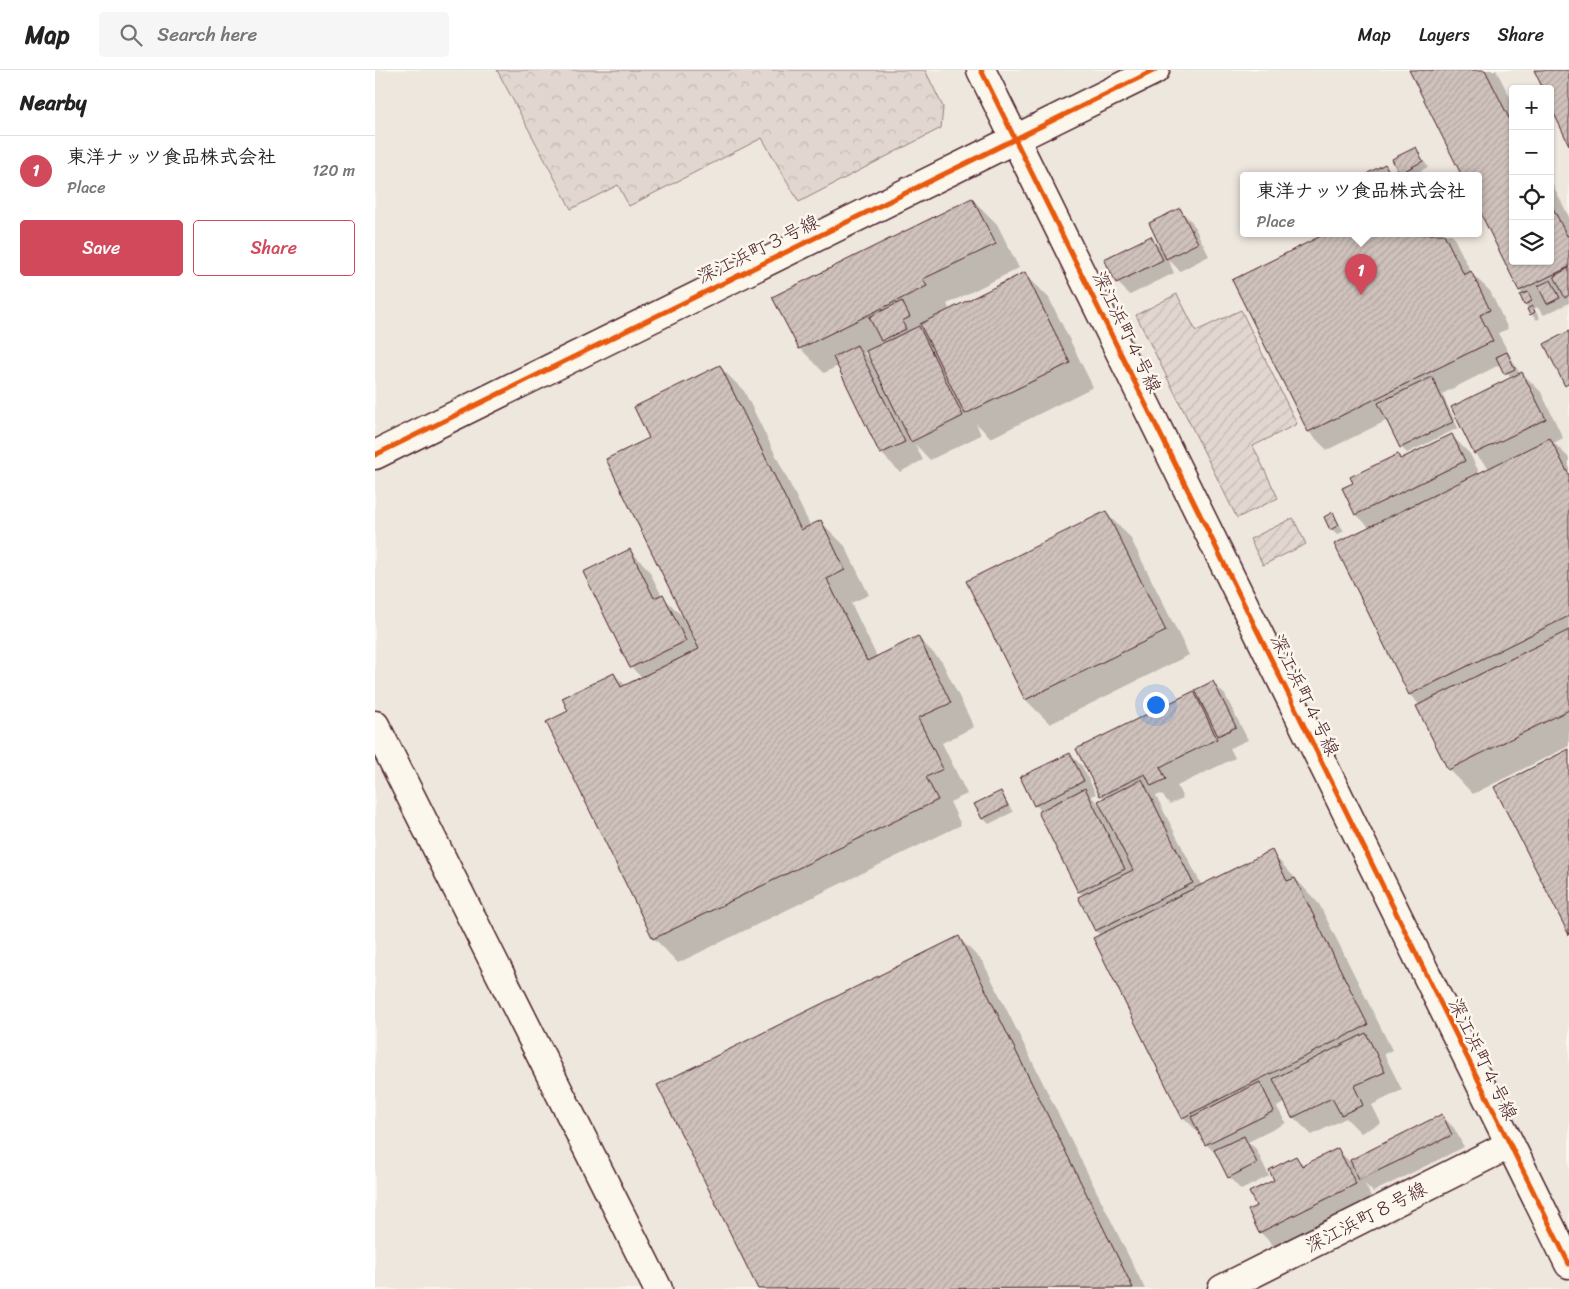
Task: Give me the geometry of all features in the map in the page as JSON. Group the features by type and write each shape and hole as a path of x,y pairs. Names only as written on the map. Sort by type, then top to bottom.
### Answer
{"street":[{"name":"深江浜町４号線","path":"981,70 1569,1264"},
{"name":"深江浜町３号線","path":"375,456 1155,70"},
{"path":"375,725 657,1289"},
{"name":"深江浜町８号線","path":"1222,1289 1509,1145"}],"shaded area":[{"path":"375,70 1569,70 1569,1289 375,1289"}],"green space":[{"path":"497,70 925,70 943,107 941,128 799,202 762,138 629,206 618,185 571,209"},
{"path":"1177,294 1196,331 1241,310 1297,424 1253,446 1278,498 1237,518 1136,315"},
{"path":"1293,518 1306,544 1263,565 1250,539"}],"building":[{"path":"1409,70 1485,70 1509,118 1509,265 1554,265 1554,210 1567,236 1569,235 1569,267 1519,291 1482,216 1482,172 1460,172"},
{"path":"1534,70 1569,70 1569,145 1554,113 1554,85 1541,85"},
{"path":"1416,147 1423,161 1403,172 1398,172 1392,159"},
{"path":"1385,164 1389,172 1370,172"},
{"path":"972,198 996,244 923,279 927,286 799,349 772,297"},
{"path":"1180,208 1198,243 1166,259 1149,223"},
{"path":"1151,236 1163,260 1116,283 1104,259"},
{"path":"1319,237 1445,237 1464,275 1471,271 1490,310 1480,315 1493,341 1308,432 1232,280"},
{"path":"1569,268 1569,295 1565,298 1554,276"},
{"path":"1025,272 1070,363 965,414 920,324"},
{"path":"1551,280 1560,298 1547,304 1538,286"},
{"path":"1528,292 1532,301 1524,305 1520,295"},
{"path":"902,301 910,317 902,321 906,329 881,341 869,317"},
{"path":"1532,306 1535,312 1530,315 1527,309"},
{"path":"919,326 963,416 911,442 866,351"},
{"path":"1569,331 1569,383 1565,386 1544,344"},
{"path":"857,345 905,442 880,454 833,357"},
{"path":"1507,352 1515,369 1504,374 1496,357"},
{"path":"720,365 801,530 821,520 845,570 827,579 867,661 918,636 951,703 918,718 943,769 926,777 938,800 653,939 546,722 568,711 562,698 614,673 621,687 699,649 606,459 649,438 634,407"},
{"path":"1522,372 1546,419 1474,454 1451,407"},
{"path":"1432,377 1453,422 1400,448 1378,403"},
{"path":"1452,434 1465,461 1355,515 1342,488 1353,483 1350,477 1398,454 1400,459"},
{"path":"1550,438 1569,475 1569,616 1409,695 1334,544"},
{"path":"1106,511 1166,631 1025,700 966,581"},
{"path":"1333,512 1339,525 1330,530 1324,517"},
{"path":"630,549 654,598 663,594 686,641 630,668 583,572"},
{"path":"1569,630 1569,710 1448,770 1416,706"},
{"path":"1213,681 1236,727 1218,736 1195,690"},
{"path":"1194,691 1217,739 1160,767 1166,779 1151,786 1145,774 1100,796 1076,749"},
{"path":"1569,749 1569,935 1494,787"},
{"path":"1070,753 1084,781 1034,806 1020,777"},
{"path":"1142,779 1193,883 1095,931 1078,897 1133,870 1098,801"},
{"path":"1085,788 1125,869 1078,892 1038,812"},
{"path":"1001,791 1008,806 982,819 974,804"},
{"path":"1272,850 1287,881 1295,878 1368,1025 1182,1118 1093,938"},
{"path":"959,936 1133,1288 758,1289 657,1085"},
{"path":"1366,1033 1385,1072 1354,1086 1363,1105 1341,1115 1332,1098 1292,1118 1273,1079"},
{"path":"1260,1082 1274,1111 1205,1145 1191,1117"},
{"path":"1442,1114 1452,1135 1359,1180 1350,1160"},
{"path":"1244,1136 1257,1163 1228,1178 1214,1150"},
{"path":"1338,1148 1356,1184 1259,1233 1248,1210 1256,1206 1249,1192 1274,1180 1269,1170 1296,1156 1302,1166"}],"cycle path":[{"path":"981,70 1569,1264"},
{"path":"375,455 1155,70"}],"place":[{"name":"東洋ナッツ食品株式会社","path":"1361,295"}]}
